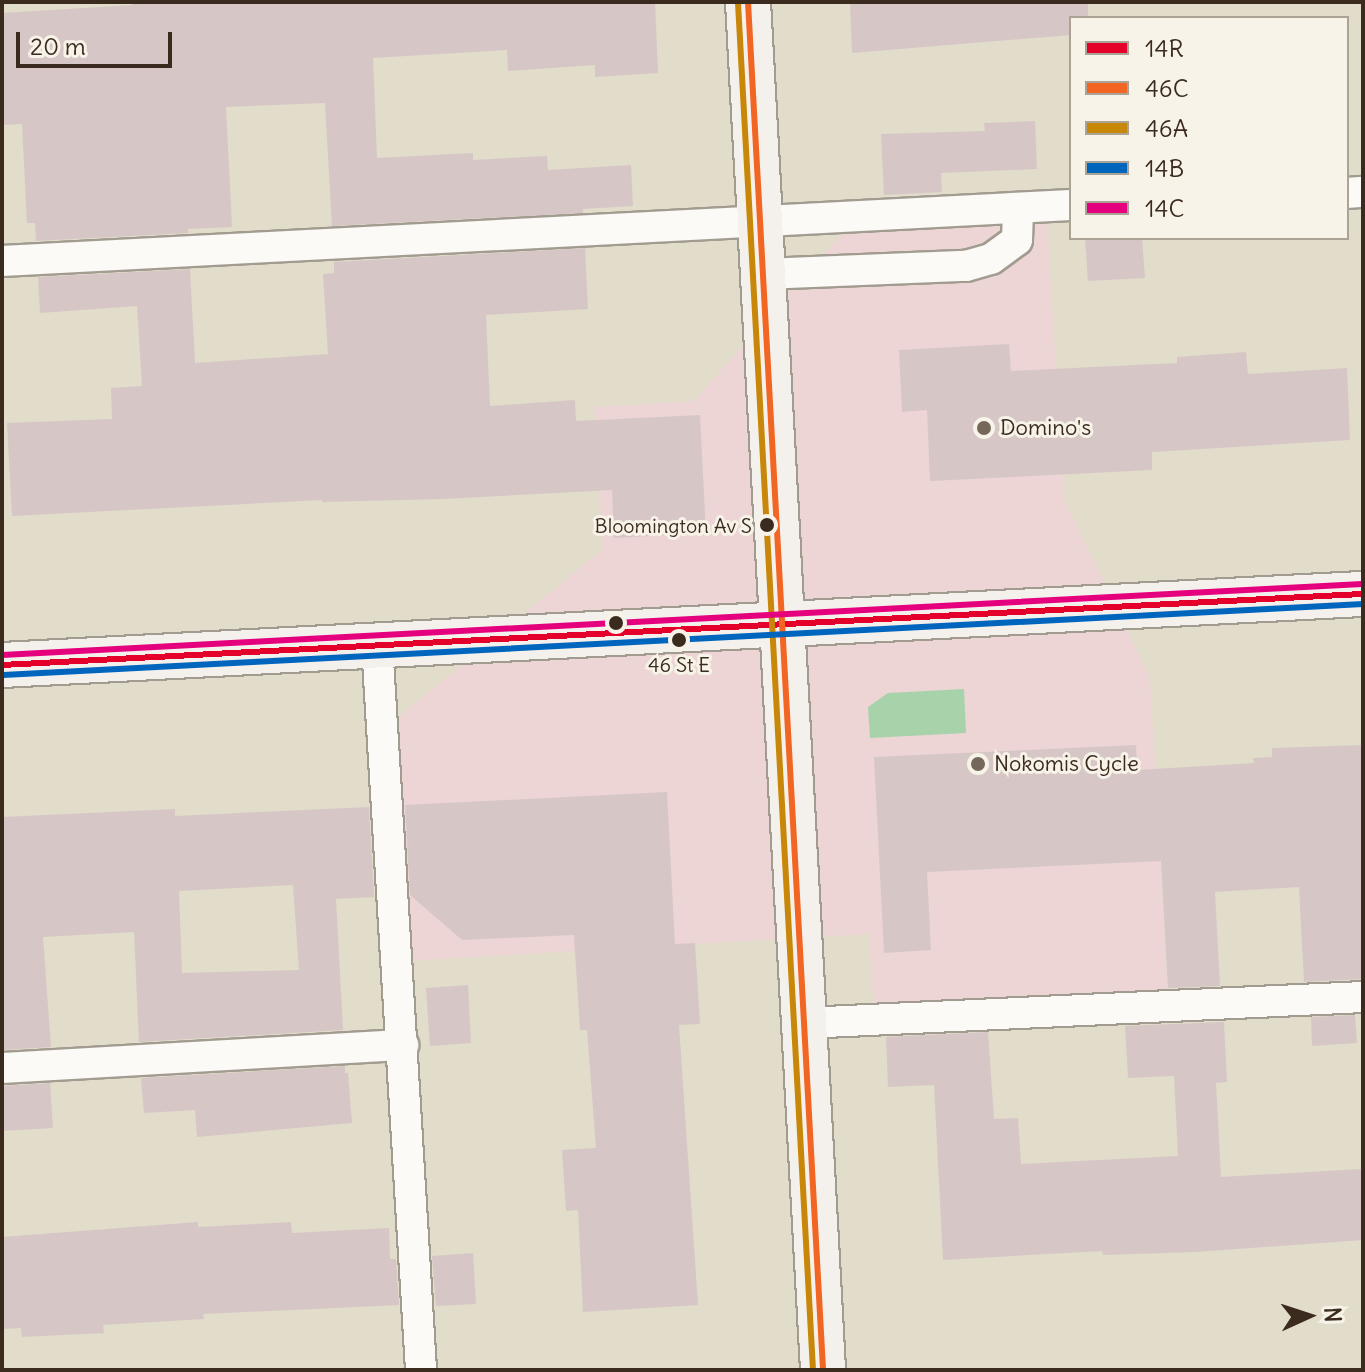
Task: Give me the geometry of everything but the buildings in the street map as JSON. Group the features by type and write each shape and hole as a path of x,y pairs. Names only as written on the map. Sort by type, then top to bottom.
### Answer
{"main road":[{"path":"748,2 823,1370"},
{"path":"2,665 1363,594"}],"lane":[{"path":"2,261 1069,205"},
{"path":"763,274 966,266 991,259 1017,240 1018,208"},
{"path":"377,644 421,1370"},
{"path":"804,1023 1363,997"},
{"path":"2,1068 403,1045"}],"shaded area":[{"path":"1047,219 1064,499 1150,678 1169,1014 875,1031 869,934 406,961 392,722 603,549 594,407 694,401 843,232"}],"green space":[{"path":"964,689 966,733 870,738 868,707 888,693"}],"transit line":[{"name":"46C","path":"748,2 823,1370"},
{"name":"46A","path":"738,3 813,1370"},
{"name":"14C","path":"2,655 1362,584"},
{"name":"14R","path":"2,665 1363,594"},
{"name":"14B","path":"3,675 1363,604"}],"place":[{"name":"Domino's","path":"984,428"},
{"name":"Bloomington Av S","path":"767,525"},
{"name":"46 St E","path":"679,640"},
{"name":"Nokomis Cycle","path":"978,764"}]}
